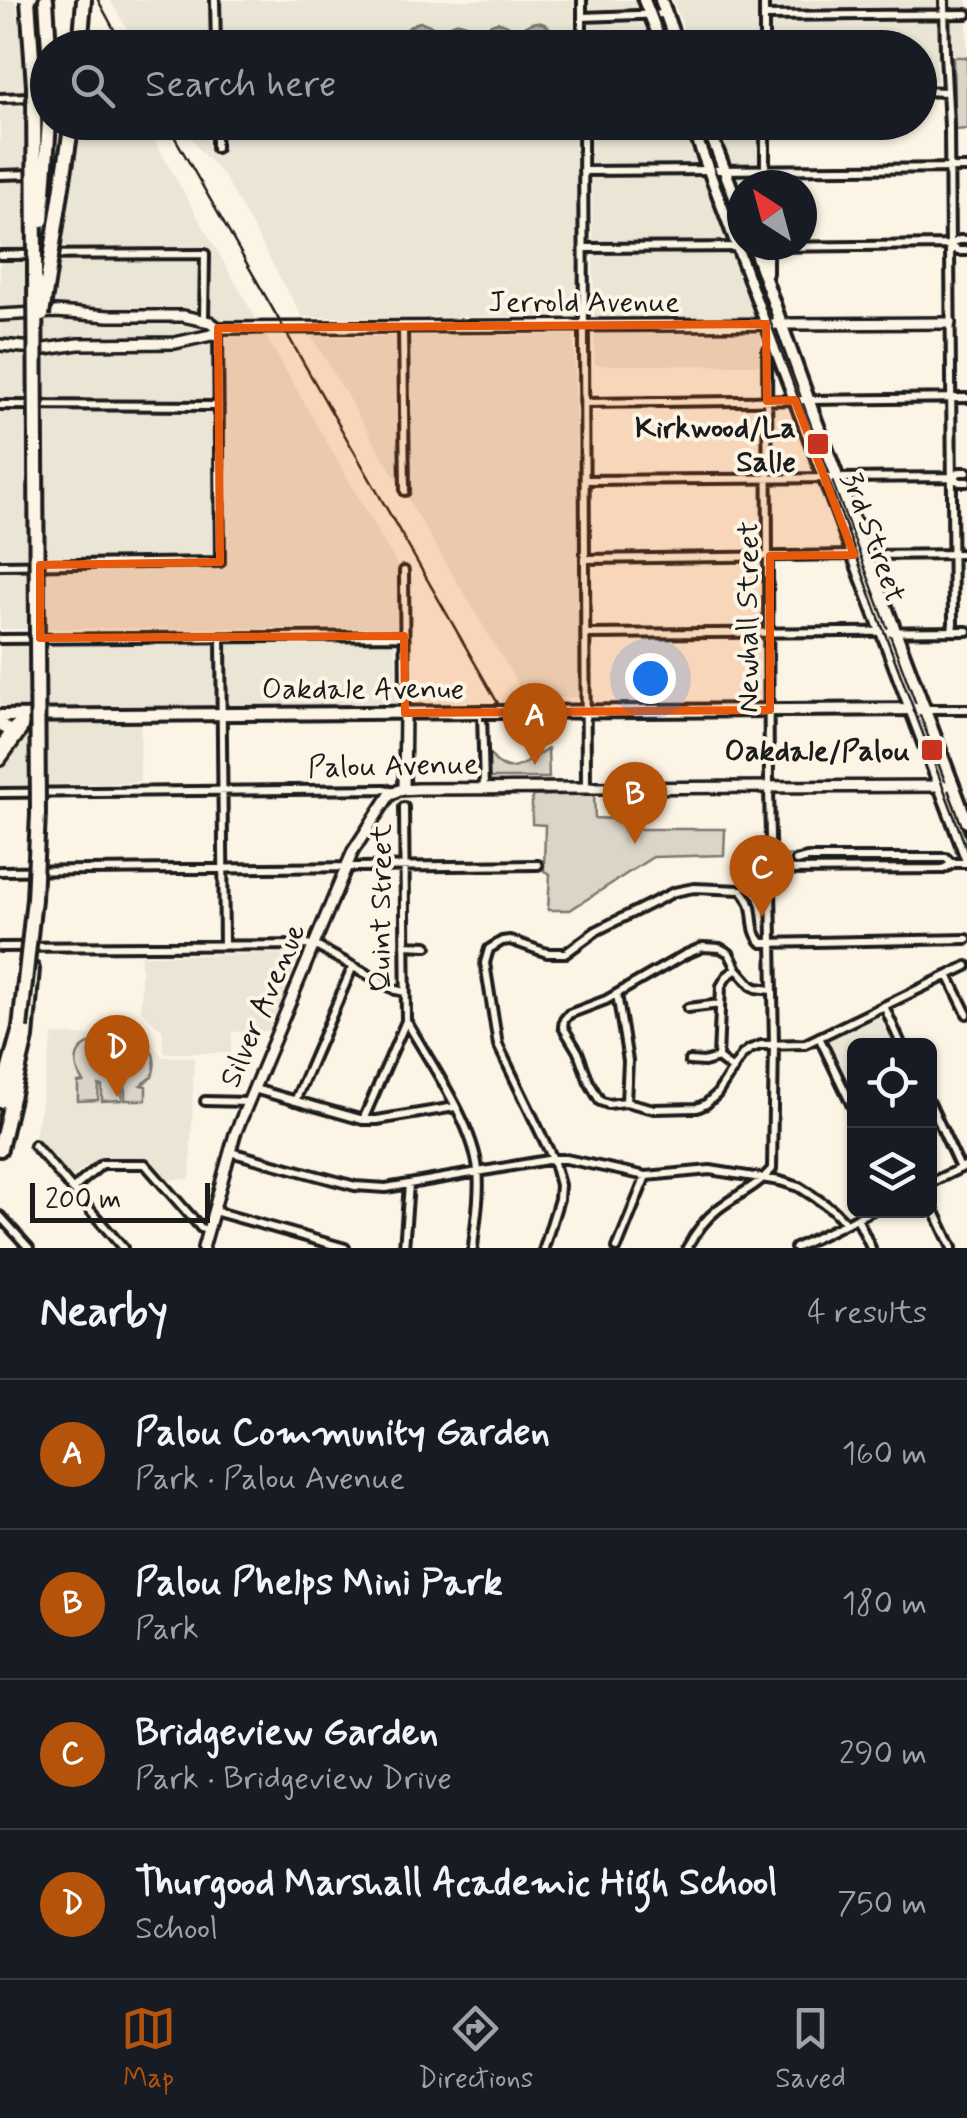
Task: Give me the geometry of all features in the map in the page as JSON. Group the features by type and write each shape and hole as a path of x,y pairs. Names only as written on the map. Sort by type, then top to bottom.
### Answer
{"highway":[{"path":"30,0 31,30"},
{"path":"46,0 48,30"},
{"path":"82,30 84,0"},
{"path":"0,1135 20,1052 38,814 34,140"},
{"path":"0,1118 17,1050 32,952 42,829 38,277 48,140"},
{"path":"39,372 42,310 69,140"},
{"path":"0,1149 26,1038 32,952"},
{"path":"0,1101 20,1028"}],"main road":[{"path":"644,0 656,30"},
{"path":"661,0 672,30"},
{"name":"3rd Street","path":"697,140 727,219"},
{"path":"713,140 727,175"},
{"name":"3rd Street","path":"743,260 889,632 959,786 967,822"},
{"name":"3rd Street","path":"762,260 766,284 831,478"},
{"path":"767,351 768,329"},
{"name":"3rd Street","path":"889,632 911,709 967,861"},
{"name":"Oakdale Avenue","path":"0,719 925,709"},
{"path":"0,719 14,733"}],"street":[{"path":"30,0 31,30"},
{"path":"216,0 216,30"},
{"path":"582,0 582,30"},
{"path":"764,0 764,30"},
{"path":"944,0 950,168 952,631"},
{"path":"582,17 666,14"},
{"path":"764,16 967,14"},
{"path":"937,92 947,92"},
{"path":"0,98 30,97"},
{"path":"34,140 36,395"},
{"path":"216,140 216,148"},
{"path":"582,140 586,789"},
{"path":"765,140 765,170 967,168"},
{"path":"583,171 725,170"},
{"path":"0,174 34,174"},
{"path":"817,246 950,245 967,240"},
{"path":"950,245 967,251"},
{"path":"584,248 727,247"},
{"path":"0,255 205,254 198,338"},
{"path":"0,315 72,312 184,316 218,328 220,562 0,565"},
{"name":"Jerrold Avenue","path":"0,345 36,348 176,342 211,335 218,328 768,329 781,324 950,323"},
{"path":"403,327 404,491"},
{"name":"Newhall Street","path":"764,1179 772,1169 774,1044 767,351"},
{"path":"585,403 966,398"},
{"path":"0,404 218,406"},
{"path":"32,952 39,792 38,744 32,716 37,638 36,414"},
{"path":"586,480 952,477 967,472"},
{"path":"952,477 967,482"},
{"path":"586,559 967,554"},
{"name":"Quint Street","path":"399,791 405,713 404,571"},
{"path":"586,634 967,631"},
{"path":"0,638 404,636"},
{"path":"221,638 224,946"},
{"name":"Oakdale Avenue","path":"925,709 967,709"},
{"path":"482,712 484,789"},
{"path":"0,747 32,716"},
{"path":"14,733 30,737 38,744"},
{"path":"0,760 14,733"},
{"name":"Palou Avenue","path":"0,793 959,786"},
{"name":"Silver Avenue","path":"203,1248 229,1152 353,851 386,800 399,791"},
{"name":"Quint Street","path":"363,1120 406,1021 404,807"},
{"path":"796,860 946,858 952,864"},
{"path":"772,870 943,869 967,861"},
{"path":"0,871 538,865"},
{"path":"544,1248 560,1185 553,1159 498,1045 484,963 489,949 510,940 547,953 566,952 596,931 674,892 694,888 741,890 751,903 757,939 762,943 967,939"},
{"path":"405,944 427,946"},
{"path":"0,947 32,952 314,945 405,992"},
{"path":"772,990 751,985 724,950 703,947 594,1006 569,1014 563,1027 597,1097 608,1104 697,1108 717,1094 750,1049 805,1044 967,966"},
{"path":"296,1101 353,966"},
{"path":"718,1058 724,981 738,969"},
{"path":"948,974 967,1014"},
{"path":"617,994 628,1068 626,1102"},
{"path":"688,1008 720,1004"},
{"path":"884,1006 898,1038"},
{"path":"406,1021 455,1107 475,1154 479,1173 473,1248"},
{"path":"819,1037 847,1095"},
{"path":"689,1061 718,1058"},
{"path":"718,1058 733,1070"},
{"path":"254,1089 363,1120 455,1107"},
{"path":"205,1101 248,1102"},
{"path":"937,1116 964,1167 937,1180"},
{"path":"34,1145 123,1248"},
{"path":"229,1152 355,1186 386,1188 553,1159 646,1176 710,1170 799,1187 846,1223"},
{"path":"73,1188 102,1164 146,1164 201,1228 208,1231"},
{"path":"617,1248 646,1176"},
{"path":"687,1248 697,1229 718,1209 764,1179"},
{"path":"404,1248 409,1184"},
{"path":"214,1211 345,1248"},
{"path":"0,1216 29,1248"},
{"path":"937,1216 952,1248"},
{"path":"795,1248 857,1218 871,1248"}],"highlighted area":[{"path":"766,324 767,401 795,400 854,555 770,556 770,710 405,713 404,636 40,638 40,565 220,562 218,328"}],"shaded area":[{"path":"0,0 15,0 20,32 30,35 30,140 154,140 398,567 396,628 0,629"},
{"path":"110,0 574,0 575,30 128,30"},
{"path":"589,0 639,0 652,30 590,30"},
{"path":"673,0 967,0 967,56 937,57 937,30 684,30"},
{"path":"420,22 435,30 407,30"},
{"path":"459,22 474,30 446,30"},
{"path":"498,22 513,30 484,30"},
{"path":"536,22 551,30 522,30"},
{"path":"953,57 967,57 967,129 955,130"},
{"path":"193,140 576,140 578,315 302,317 224,176"},
{"path":"591,140 758,140 759,170 727,170 727,260 760,260 762,365 595,365"},
{"path":"574,335 580,697 526,698 312,337"},
{"path":"0,642 395,642 397,704 141,709 140,782 0,786"},
{"path":"548,749 549,778 488,778 488,751 495,761 509,768"},
{"path":"594,793 595,818 635,820 635,829 725,829 724,855 653,857 570,910 548,910 550,874 544,871 545,825 532,824 532,796"},
{"path":"807,855 808,862 948,863 779,867 779,856"},
{"path":"300,954 269,1031 232,1032 231,1053 164,1053 162,1030 141,1011 141,955"},
{"path":"879,1015 890,1038 847,1038 847,1079 828,1040"},
{"path":"53,1035 145,1036 163,1057 194,1057 190,1179 165,1180 147,1157 96,1159 71,1178 35,1137"},
{"path":"95,1042 140,1042 152,1052 154,1061 152,1077 141,1085 146,1086 146,1100 125,1100 122,1085 122,1100 102,1101 99,1085 98,1100 78,1101 78,1083 83,1082 76,1064 80,1050"}],"tram line":[{"path":"651,0 662,30"},
{"path":"704,140 727,203"},
{"path":"748,260 967,850"}],"railway":[{"path":"98,0 114,30"},
{"path":"176,140 528,756"}],"place":[{"name":"Kirkwood/La Salle","path":"818,444"},
{"name":"Oakdale/Palou","path":"932,750"},
{"name":"Palou Community Garden","path":"535,765"},
{"name":"Palou Phelps Mini Park","path":"635,844"},
{"name":"Bridgeview Garden","path":"762,917"},
{"name":"Thurgood Marshall Academic High School","path":"117,1097"}]}
